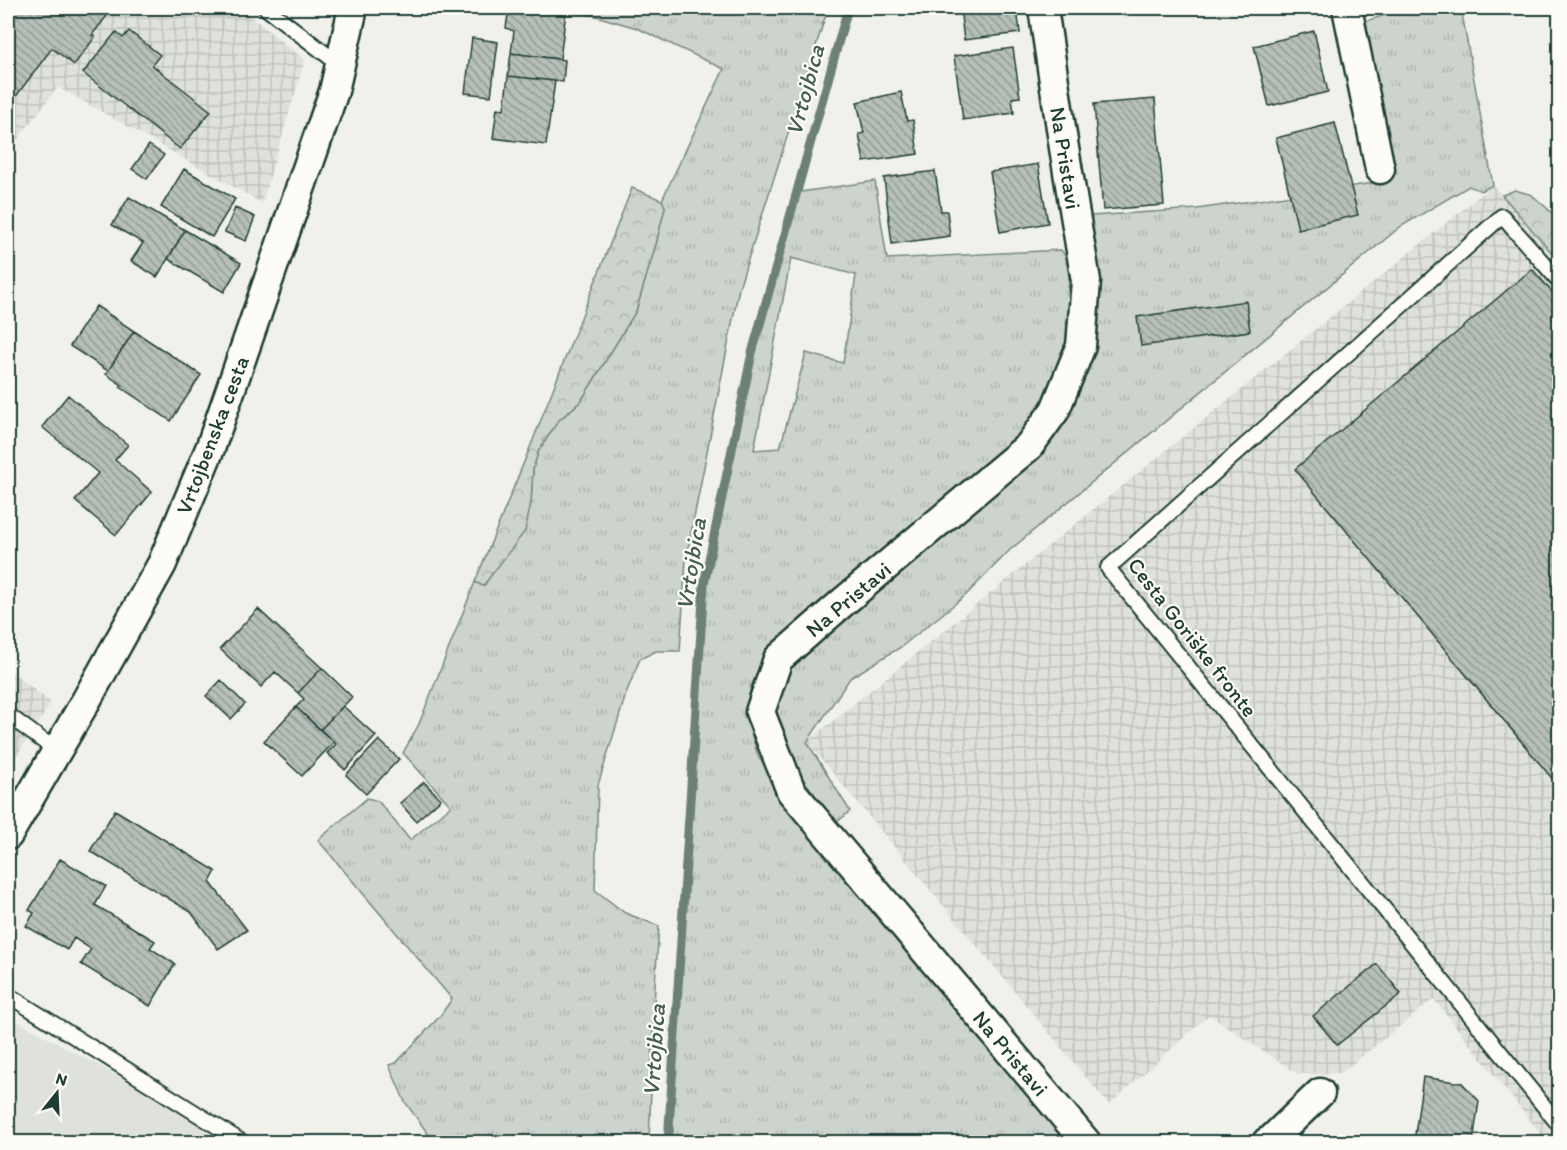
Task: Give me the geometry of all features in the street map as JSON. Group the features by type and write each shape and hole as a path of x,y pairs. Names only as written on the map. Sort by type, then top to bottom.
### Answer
{"street":[{"name":"Vrtojbenska cesta","path":"8,835 162,564 212,446 330,102 341,66 353,8"},
{"name":"Na Pristavi","path":"1043,8 1086,281 1082,346 1055,410 1029,446 778,659 760,712 791,791 1086,1143"},
{"path":"1347,8 1380,169"},
{"path":"1267,1143 1320,1093"}],"lane":[{"path":"266,8 341,66"},
{"name":"Cesta Goriške fronte","path":"1560,282 1502,216 1108,568 1560,1126"},
{"path":"8,715 57,751"},
{"path":"8,995 242,1143"}],"shaded area":[{"path":"8,8 240,8 305,60 262,203 58,87 8,152"},
{"path":"1493,185 1559,261 1559,1142 1547,1142 1434,999 1341,1073 1298,1074 1209,1015 1109,1105 807,742"},
{"path":"8,669 51,703 8,769"},
{"path":"8,1016 239,1142 8,1142"}],"green space":[{"path":"547,8 828,8 739,288 686,559 680,651 656,651 640,659 627,691 598,785 595,890 625,913 659,926 649,1142 434,1142 405,1102 389,1065 396,1063 440,1016 452,999 318,840 367,798 378,801 410,840 451,806 403,753 419,724 475,582 484,586 531,503 533,469 539,450 558,421 581,401 636,311 665,207 662,200 724,69 637,28 596,16"},
{"path":"1409,8 1461,8 1493,185 1481,191 1469,186 1400,227 1010,550 966,595 901,647 850,678 807,742 850,811 836,823 783,752 771,708 781,666 1048,442 1095,270 1091,216 1197,209 1374,183 1392,178 1366,21"},
{"path":"875,181 887,259 1061,250 1070,263 1068,291 1072,333 1036,423 763,663 751,686 747,703 750,729 758,756 776,782 1073,1142 672,1142 684,873 709,565 751,349 794,193","holes":["791,258 856,275 843,363 806,353 780,448 754,450"]},
{"path":"632,188 662,200 665,207 636,311 581,401 558,421 539,450 533,469 531,503 525,531 483,586 475,582"},
{"path":"1515,190 1532,195 1559,219 1559,261 1502,195"}],"building":[{"path":"8,8 113,8 92,35 95,37 74,65 52,48 8,107"},
{"path":"509,8 566,12 560,59 511,53 514,31 506,28"},
{"path":"960,8 1017,8 1020,33 964,40"},
{"path":"129,31 160,55 152,65 211,111 180,149 83,73 116,32 123,38"},
{"path":"1314,31 1328,92 1269,106 1254,46"},
{"path":"472,38 498,42 491,96 465,93"},
{"path":"1013,48 1020,97 1012,98 1014,113 963,120 954,56"},
{"path":"511,53 565,60 563,82 508,76"},
{"path":"508,76 555,81 546,145 493,138 497,108 504,109"},
{"path":"901,92 907,121 913,120 918,154 864,162 859,134 864,133 857,102"},
{"path":"1155,99 1164,205 1103,210 1094,104"},
{"path":"1335,123 1358,215 1298,229 1276,138"},
{"path":"149,145 164,155 147,179 132,169"},
{"path":"1038,164 1048,223 1000,232 990,172"},
{"path":"184,169 235,199 212,237 161,207"},
{"path":"935,171 941,211 947,211 950,236 892,244 884,178"},
{"path":"129,197 185,230 157,277 131,261 143,243 112,225"},
{"path":"235,208 255,217 246,241 225,232"},
{"path":"185,230 241,263 224,292 168,259"},
{"path":"1532,269 1560,301 1560,788 1295,469"},
{"path":"1246,301 1250,331 1141,346 1137,317"},
{"path":"96,306 134,331 108,371 70,346"},
{"path":"134,331 201,375 171,421 120,387 122,385 106,374"},
{"path":"68,395 128,445 115,460 152,492 116,535 75,501 98,473 42,427"},
{"path":"258,609 322,668 298,693 275,672 261,687 220,649"},
{"path":"322,668 352,697 320,730 296,707 304,699 298,693"},
{"path":"221,680 245,704 231,719 206,696"},
{"path":"343,706 376,736 345,770 327,753 336,744 320,730"},
{"path":"296,707 334,742 302,776 264,741"},
{"path":"379,740 399,759 366,794 346,775"},
{"path":"424,782 441,799 416,821 400,803"},
{"path":"115,810 216,871 210,882 247,930 218,949 191,912 90,851"},
{"path":"60,859 106,886 95,905 155,941 150,948 175,964 150,1006 81,964 91,949 74,938 67,950 26,926 34,913 29,910"},
{"path":"1377,964 1401,994 1337,1045 1313,1016"},
{"path":"1423,1077 1462,1083 1479,1101 1473,1142 1414,1142"}],"waterway":[{"name":"Vrtojbica","path":"668,1142 704,584 752,353 848,8"}]}
